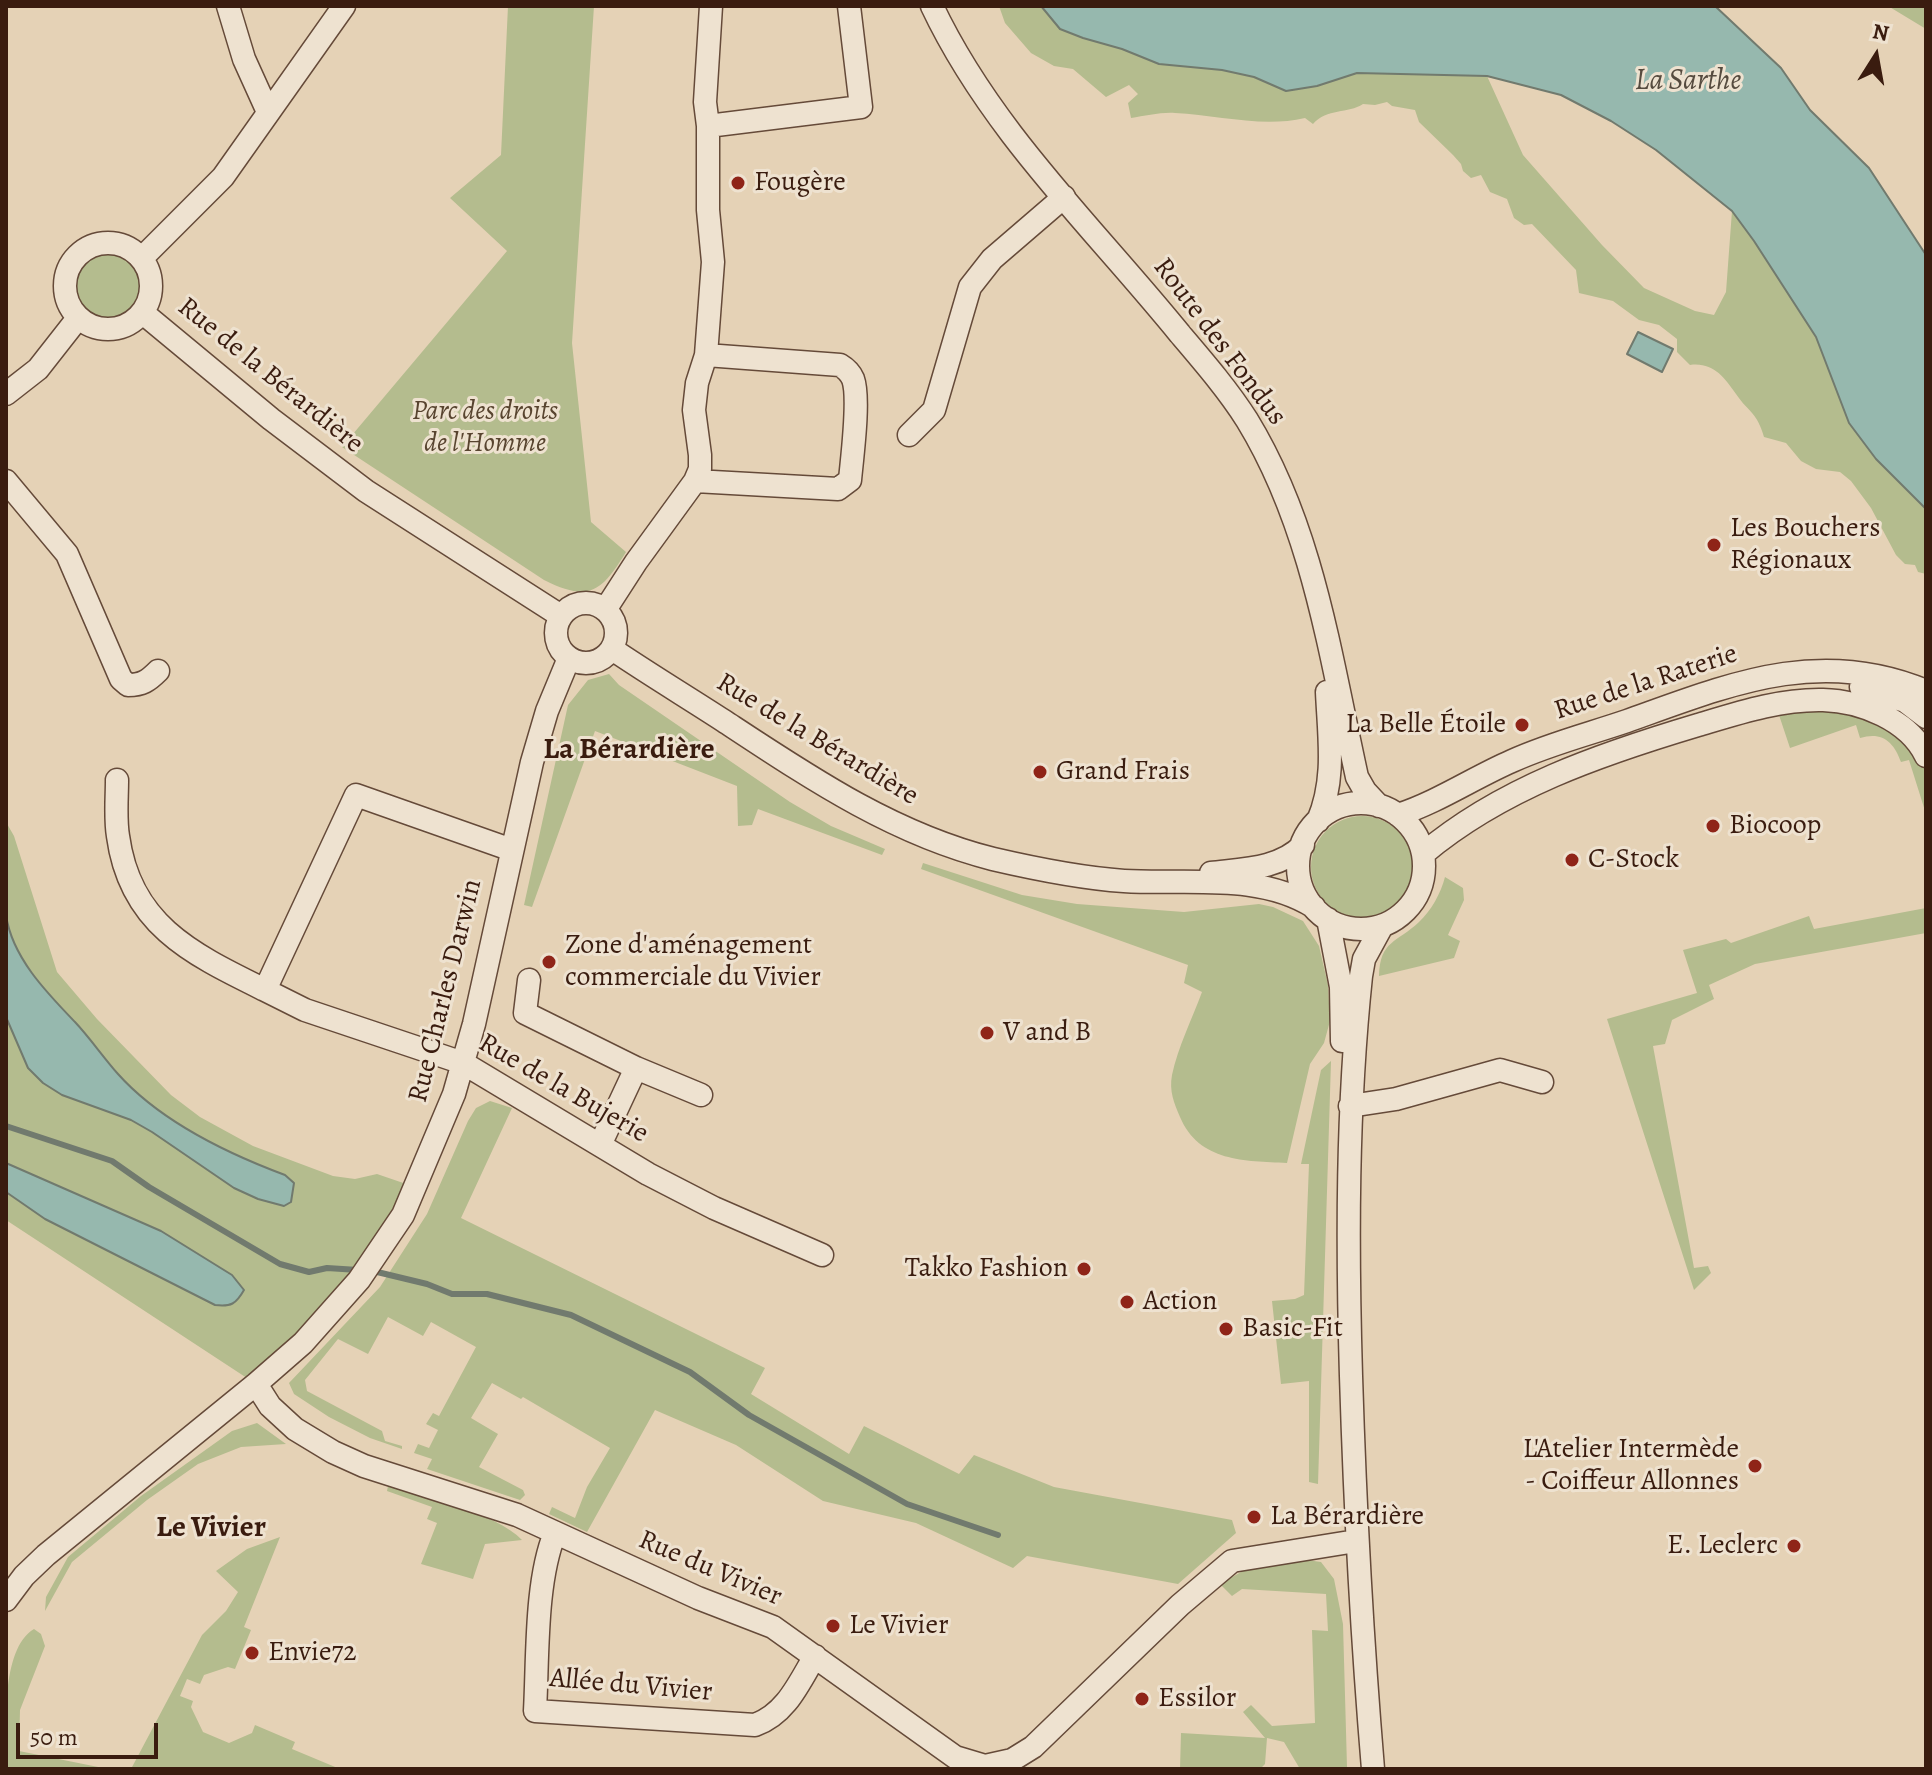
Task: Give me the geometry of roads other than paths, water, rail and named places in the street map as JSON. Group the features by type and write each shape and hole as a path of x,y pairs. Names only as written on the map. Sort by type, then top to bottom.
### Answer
{"street":[{"path":"228,6 244,59 268,112"},
{"path":"142,258 223,177 344,6"},
{"path":"605,610 695,481 700,469 694,410 697,383 706,355 713,262 705,102 711,6"},
{"path":"708,126 861,107 849,6"},
{"name":"Route des Fondus","path":"932,6 983,97 1140,285 1245,418 1288,499 1311,567 1357,777 1365,791 1388,811"},
{"path":"909,435 934,410 970,287 992,259 1064,197"},
{"path":"118,243 142,258 150,271 152,285 150,300 143,313 132,323 105,330 78,318 67,301 65,281 77,255 89,247 118,243"},
{"name":"Rue de la Bérardière","path":"143,313 271,419 366,491 561,616"},
{"path":"6,394 38,369 78,318"},
{"path":"695,481 838,489 850,480 855,396 853,378 848,370 840,365 706,355"},
{"path":"6,481 67,554 121,679 128,685 139,685 158,671"},
{"path":"577,604 597,605 605,610 616,626 617,635 612,649 603,658 586,664 569,658 557,643 561,616 577,604"},
{"name":"Route des Fondus","path":"1318,821 1331,782 1325,631"},
{"name":"Rue de la Bérardière","path":"612,649 818,782 913,833 989,858 1047,871 1143,882 1262,885 1292,893 1321,913"},
{"name":"Rue Charles Darwin","path":"6,1600 24,1576 46,1555 303,1343 348,1294 403,1215 441,1128 463,1063 547,711 569,658"},
{"name":"Rue de la Raterie","path":"1388,811 1431,804 1497,768 1538,751 1768,675 1820,670 1847,672 1897,681 1926,691"},
{"name":"Rue de la Raterie","path":"1756,687 1811,682 1847,684 1905,701 1926,717"},
{"name":"Rue de la Raterie","path":"1423,854 1476,815 1550,777 1672,733 1759,708 1823,700 1861,706 1883,715 1903,729 1921,746 1926,756"},
{"name":"Rue de la Bujerie","path":"117,780 118,835 128,880 152,919 199,957 305,1010 463,1063 600,1145 714,1208 822,1255"},
{"path":"265,990 356,795 512,850"},
{"path":"1321,913 1359,929 1382,926 1400,916 1416,897 1424,875 1423,854 1414,832 1388,811 1362,804 1345,806 1318,821 1303,845 1299,862 1304,891 1321,913 1341,987 1349,1138"},
{"name":"Rue de la Bérardière","path":"1143,882 1260,866 1289,857 1303,845"},
{"path":"1373,1769 1356,1541 1348,1277 1349,1138 1361,976 1364,959 1382,926"},
{"path":"529,980 525,1013 636,1068 701,1095"},
{"path":"600,1145 636,1068"},
{"path":"1350,1106 1396,1099 1500,1070 1542,1082"},
{"name":"Rue du Vivier","path":"256,1384 270,1406 295,1429 333,1452 364,1466 517,1515 698,1598 773,1627 955,1757 970,1763 991,1765 1012,1760 1033,1747 1180,1605 1232,1561 1356,1541"},
{"name":"Allée du Vivier","path":"555,1533 546,1554 543,1578 535,1711 755,1725 781,1710 815,1656"},
{"path":"1364,1769 1366,1681"}],"water":[{"name":"La Sarthe","path":"1041,6 1715,6 1781,68 1810,110 1869,168 1926,255 1926,509 1876,459 1849,423 1816,337 1732,211 1656,150 1611,121 1561,95 1487,76 1357,73 1317,86 1286,91 1254,77 1222,70 1159,64 1083,38 1060,29"},
{"path":"1638,332 1673,349 1662,372 1627,354"},
{"path":"6,915 15,945 32,973 118,1074 154,1107 195,1134 285,1175 294,1183 291,1202 284,1206 234,1188 152,1132 131,1120 62,1095 43,1083 28,1068 6,1017"},
{"path":"6,1163 161,1231 232,1275 244,1290 232,1304 215,1305 45,1219 6,1192"}],"waterway":[{"path":"6,1126 112,1161 149,1187 280,1264 309,1272 327,1268 358,1270"},
{"path":"373,1271 427,1284 452,1294 487,1294 571,1315 690,1372 749,1415 907,1504 998,1535"}],"place":[{"name":"Fougère","path":"738,183"},
{"name":"Les Bouchers Régionaux","path":"1714,545"},
{"name":"La Belle Étoile","path":"1522,725"},
{"name":"Grand Frais","path":"1040,772"},
{"name":"Biocoop","path":"1713,826"},
{"name":"C-Stock","path":"1572,860"},
{"name":"Zone d'aménagement commerciale du Vivier","path":"549,962"},
{"name":"V and B","path":"987,1033"},
{"name":"Takko Fashion","path":"1084,1269"},
{"name":"Action","path":"1127,1302"},
{"name":"Basic-Fit","path":"1226,1329"},
{"name":"L'Atelier Intermède - Coiffeur Allonnes","path":"1755,1466"},
{"name":"La Bérardière","path":"1254,1517"},
{"name":"E. Leclerc","path":"1794,1546"},
{"name":"Le Vivier","path":"833,1626"},
{"name":"Envie72","path":"252,1653"},
{"name":"Essilor","path":"1142,1699"}],"district":[{"name":"La Bérardière","path":"629,751"},
{"name":"Le Vivier","path":"211,1529"}],"park label":[{"name":"Parc des droits de l'Homme","path":"485,428"}]}
